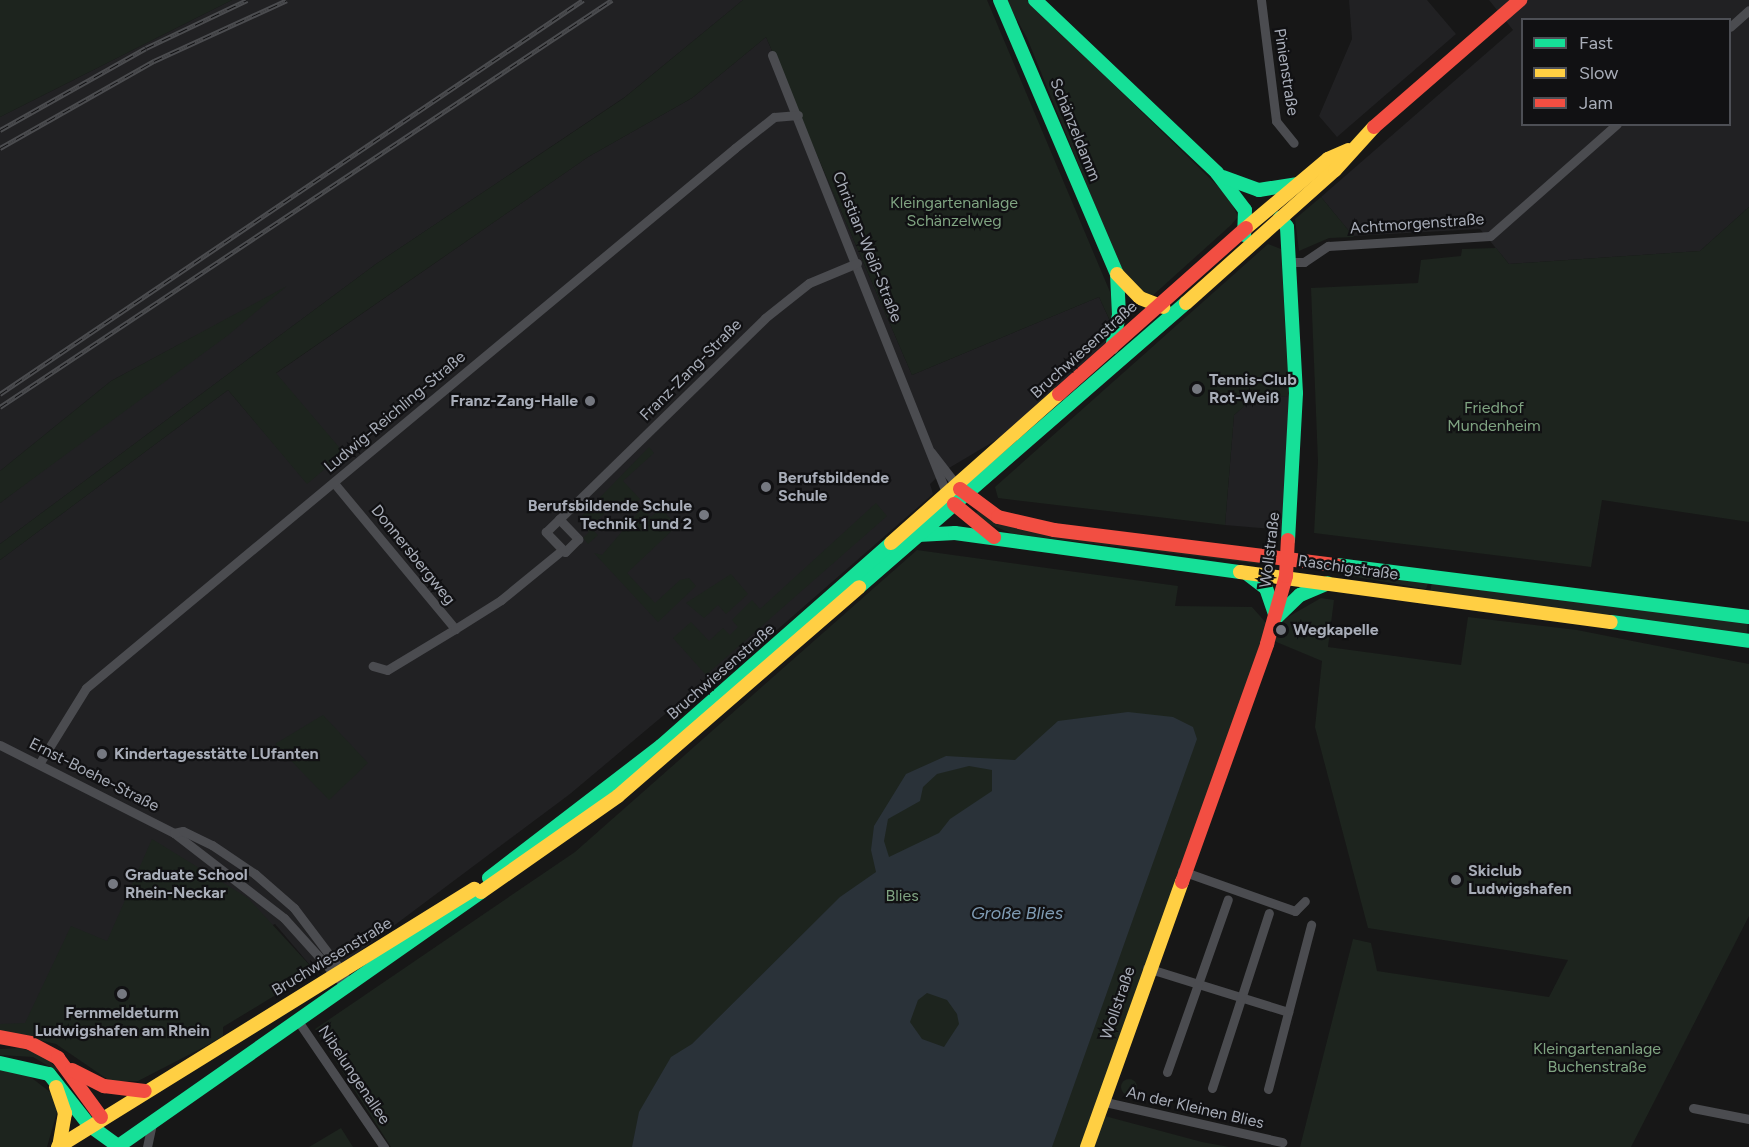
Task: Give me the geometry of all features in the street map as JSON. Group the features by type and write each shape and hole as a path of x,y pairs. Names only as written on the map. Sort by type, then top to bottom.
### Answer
{"main road":[{"name":"Schänzeldamm","path":"1000,0 1117,274 1120,308 1112,346"},
{"path":"1035,0 1217,173 1241,201 1246,228 1226,264"},
{"name":"Bruchwiesenstraße","path":"58,1147 145,1090 467,894 586,808 1176,309 1280,218 1350,149 1520,0"},
{"name":"Bruchwiesenstraße","path":"962,491 1112,346 1299,184 1350,149"},
{"path":"1217,173 1259,190 1299,184"},
{"name":"Wollstraße","path":"1087,1147 1147,968 1275,619 1286,576 1296,393 1287,227 1280,218"},
{"name":"Schänzeldamm","path":"1117,274 1140,297 1158,306 1176,309"},
{"name":"Raschigstraße","path":"962,491 982,509 1016,523 1433,573 1749,617"},
{"path":"950,501 998,540"},
{"name":"Bruchwiesenstraße","path":"118,1147 618,796 918,536 950,501"},
{"name":"Raschigstraße","path":"918,536 955,533 1333,582 1749,641"},
{"path":"1240,570 1266,588 1275,619 1300,595 1333,582"},
{"path":"1430,596 1433,573"},
{"path":"0,1037 44,1048 81,1079 145,1090"},
{"path":"0,1042 14,1039"},
{"path":"0,1063 30,1065 49,1074 64,1095 95,1121 118,1147"},
{"path":"81,1079 104,1147"},
{"path":"58,1147 64,1095"}],"street":[{"name":"Pinienstraße","path":"1261,0 1276,121 1294,142"},
{"path":"1731,26 1749,10"},
{"name":"Christian-Weiß-Straße","path":"772,55 798,115 950,501"},
{"name":"Ludwig-Reichling-Straße","path":"39,764 86,688 735,148 774,117 798,115"},
{"name":"Achtmorgenstraße","path":"1290,262 1304,262 1328,246 1490,236 1615,126"},
{"name":"Franz-Zang-Straße","path":"559,519 778,306 809,283 857,263"},
{"name":"Christian-Weiß-Straße","path":"931,452 962,491"},
{"name":"Donnersbergweg","path":"334,483 455,629 387,670 373,666"},
{"path":"455,629 578,538 559,519 546,532 562,549"},
{"name":"Ernst-Boehe-Straße","path":"0,745 174,833 284,918 337,972"},
{"name":"Ernst-Boehe-Straße","path":"174,833 183,831 212,845 255,874 294,908 347,988"},
{"path":"1182,871 1295,910 1305,901"},
{"path":"1167,1072 1228,898"},
{"path":"1212,1088 1269,913"},
{"path":"1268,1089 1311,925"},
{"path":"1147,968 1288,1012"},
{"name":"Nibelungenallee","path":"298,1021 384,1147"},
{"name":"An der Kleinen Blies","path":"1101,1101 1282,1142"},
{"path":"1693,1108 1749,1119"},
{"path":"147,1147 152,1123"}],"shaded area":[{"path":"232,0 743,0 625,97 376,264 0,544 0,503 283,289 111,381 0,471 0,117"},
{"path":"1349,0 1427,0 1456,34 1337,137 1319,116 1352,39"},
{"path":"1489,0 1749,0 1749,207 1700,251 1509,264 1480,229 1353,236 1321,197 1513,30"},
{"path":"766,37 912,375 1099,297 1115,332 1112,347 1038,415 944,471 930,484 933,494 715,684 708,678 570,794 344,963 315,971 275,924 25,1024 0,1024 0,560 228,390 307,483 343,453 275,374 588,157 692,98"},
{"path":"1289,396 1283,530 1225,525 1234,415 1254,397"}],"green space":[{"path":"0,0 232,0 0,117"},
{"name":"Kleingartenanlage Schänzelweg","path":"743,0 987,0 1113,299 1113,327 1099,297 912,375 766,37 692,98 588,157 276,373 344,453 307,484 228,390 0,560 0,544 376,264 624,98"},
{"path":"1006,0 1027,0 1229,197 1238,217 1151,297 1124,277 1027,38"},
{"path":"1321,197 1354,237 1329,238 1299,251 1295,219"},
{"name":"Friedhof Mundenheim","path":"1749,207 1749,522 1602,500 1591,567 1314,533 1318,462 1311,288 1418,283 1421,260 1461,256 1462,249 1496,248 1509,264 1700,251"},
{"name":"Tennis-Club Rot-Weiß","path":"1268,244 1281,249 1289,396 1255,397 1234,415 1225,525 998,498 995,487"},
{"path":"287,286 227,336 0,503 0,471 111,381"},
{"path":"649,447 654,453 623,481 640,499 629,510 619,500 590,527 598,535 588,544 583,538 589,532 578,520"},
{"path":"876,503 887,516 706,675 673,638 691,622 709,641 723,628 730,635 738,627 732,620 752,600 760,609"},
{"path":"642,508 651,517 661,508 677,526 627,573 655,603 680,580 689,578 696,586 658,622 594,553 602,555"},
{"path":"978,511 1017,529 1268,559 1267,565 1013,534 972,517"},
{"name":"Blies","path":"917,550 1178,586 1175,606 1252,607 1268,625 1081,1147 391,1147 315,1029 575,852"},
{"path":"1304,568 1366,576 1430,578 1426,589"},
{"path":"1433,573 1749,617 1746,640 1430,596"},
{"path":"731,574 748,594 726,614 718,605 704,618 686,603"},
{"name":"Kleingartenanlage Buchenstraße","path":"1321,598 1334,600 1328,647 1461,665 1468,617 1577,630 1749,664 1749,916 1631,1147 1300,1147 1353,939 1371,943 1377,971 1549,997 1568,960 1368,928 1315,727 1322,661 1274,641 1281,621"},
{"path":"323,715 368,763 329,800 275,744"},
{"path":"152,839 248,898 315,971 223,1027 223,1036 204,1047 138,1081 110,1081 56,1044 0,1031 0,1024 25,1023 71,926 107,941"},
{"path":"20,1048 44,1055 62,1074 33,1057 0,1055 0,1049"},
{"path":"0,1070 24,1072 54,1095 59,1105 47,1147 0,1147"},
{"path":"1129,1079 1135,1081 1137,1087 1135,1093 1129,1095 1123,1093 1121,1087 1123,1081"},
{"path":"1101,1115 1202,1142 1229,1147 1091,1147"},
{"path":"341,1128 353,1147 309,1147"}],"water":[{"name":"Große Blies","path":"1128,712 1173,717 1193,727 1197,739 1052,1147 632,1147 639,1112 671,1057 692,1044 840,897 876,872 871,850 874,826 906,774 946,756 1015,760 1058,721","holes":["969,766 992,770 992,791 950,819 939,833 889,857 884,841 888,819 920,801 923,787 937,774","927,993 947,1000 957,1014 959,1024 944,1047 922,1039 910,1022 918,1000"]}],"railway":[{"path":"0,130 146,48 247,0"},
{"path":"0,148 154,61 287,0"},
{"path":"0,394 583,0"},
{"path":"0,407 612,0"}],"traffic: fast":[{"path":"1000,0 1117,274 1119,315 1112,347"},
{"path":"1035,0 1217,173 1245,210 1244,235"},
{"path":"1223,177 1259,190 1297,184"},
{"path":"1280,218 1287,227 1296,393 1288,540"},
{"path":"859,587 1186,303"},
{"path":"918,535 955,533 1240,572"},
{"path":"489,878 661,746 891,543"},
{"path":"1337,565 1749,617"},
{"path":"1246,573 1266,588 1275,614"},
{"path":"1277,617 1300,595 1328,583"},
{"path":"1611,622 1749,641"},
{"path":"117,1147 481,892"},
{"path":"0,1063 49,1074 89,1125"},
{"path":"89,1125 118,1146"}],"traffic: slow":[{"path":"1186,303 1335,170 1374,127"},
{"path":"1246,228 1328,159 1348,150"},
{"path":"1117,274 1140,298 1163,307"},
{"path":"891,543 1059,394"},
{"path":"1240,572 1611,622"},
{"path":"481,892 618,796 859,587"},
{"path":"1087,1147 1182,882"},
{"path":"58,1147 474,889"},
{"path":"56,1087 65,1113 59,1146"}],"traffic: jam":[{"path":"1374,127 1520,0"},
{"path":"1059,394 1246,228"},
{"path":"960,489 998,517 1054,530 1337,565"},
{"path":"954,504 994,537"},
{"path":"1182,882 1267,644 1286,576 1288,540"},
{"path":"0,1037 30,1043 58,1058 101,1117"},
{"path":"72,1070 104,1086 145,1091"}],"place":[{"name":"Tennis-Club Rot-Weiß","path":"1197,389"},
{"name":"Franz-Zang-Halle","path":"590,401"},
{"name":"Berufsbildende Schule","path":"766,487"},
{"name":"Berufsbildende Schule Technik 1 und 2","path":"704,515"},
{"name":"Wegkapelle","path":"1281,630"},
{"name":"Kindertagesstätte LUfanten","path":"102,754"},
{"name":"Skiclub Ludwigshafen","path":"1456,880"},
{"name":"Graduate School Rhein-Neckar","path":"113,884"},
{"name":"Fernmeldeturm Ludwigshafen am Rhein","path":"122,994"}]}
